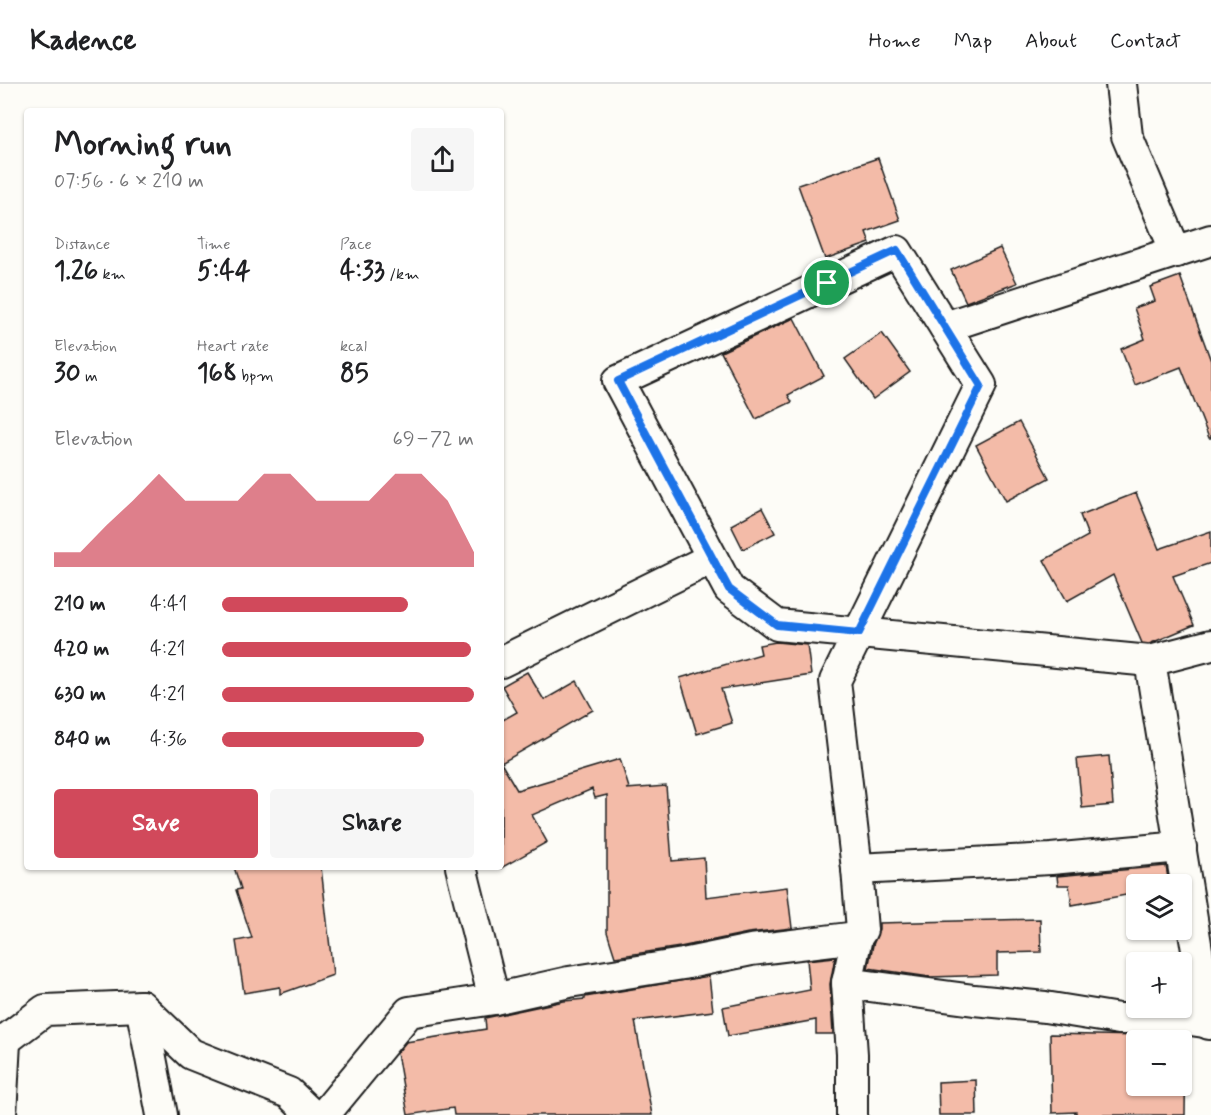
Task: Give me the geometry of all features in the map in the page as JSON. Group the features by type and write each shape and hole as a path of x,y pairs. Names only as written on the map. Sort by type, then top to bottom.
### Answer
{"street":[{"path":"1121,84 1127,136 1176,252"},
{"path":"945,327 1211,240"},
{"path":"852,1115 852,1054 847,983 857,937 862,930 858,869 835,681 859,633 981,386 897,250 618,381 729,589 777,625 859,633 1150,661 1211,645"},
{"path":"504,661 712,558"},
{"path":"847,983 1045,1007 1119,1019 1184,1019 1210,1024 1150,661"},
{"path":"858,869 1051,859 1181,847"},
{"path":"462,870 494,999"},
{"path":"324,1115 409,1012 494,999 569,982 683,964 735,953 857,937"},
{"path":"141,1006 162,1115"},
{"path":"1,1115 3,1043 45,1010 141,1006 191,1054 289,1093 312,1115"}],"building":[{"path":"878,158 900,220 866,232 870,243 825,259 798,185"},
{"path":"1000,248 1017,283 966,302 951,270"},
{"path":"1180,276 1211,361 1211,438 1209,438 1181,367 1135,385 1121,349 1145,339 1134,308 1155,301 1150,287"},
{"path":"794,318 824,376 788,395 792,402 756,419 721,352"},
{"path":"882,333 910,372 873,399 845,359"},
{"path":"1019,422 1049,478 1006,501 976,445"},
{"path":"1136,493 1159,549 1211,531 1211,563 1173,576 1194,625 1149,644 1142,643 1113,575 1067,601 1044,560 1088,536 1080,515"},
{"path":"762,508 775,533 743,549 731,525"},
{"path":"776,642 807,645 811,675 721,689 732,723 697,734 680,678 761,654 759,645"},
{"path":"527,672 544,700 577,681 593,710 504,761 504,719 517,712 504,689 504,685"},
{"path":"1109,756 1113,805 1082,808 1077,759"},
{"path":"620,759 629,788 626,789 666,786 672,861 704,858 706,897 787,887 792,928 748,933 615,957 607,932 607,795 595,798 592,789 532,815 547,842 504,866 504,768 517,790"},
{"path":"1166,866 1167,874 1126,874 1126,895 1072,905 1069,885 1058,885 1057,876"},
{"path":"235,870 321,870 333,975 280,994 280,987 244,993 236,941 252,938 236,890 241,889"},
{"path":"1040,919 1041,952 997,953 997,975 930,977 868,968 879,923"},
{"path":"835,957 830,984 833,1034 816,1034 816,1020 728,1036 723,1007 810,990 807,960"},
{"path":"709,976 713,1011 635,1021 652,1115 454,1115 453,1108 408,1115 397,1053 406,1042 486,1029 485,1018 564,1001 585,999 585,997"},
{"path":"1050,1034 1126,1036 1126,1096 1185,1096 1185,1115 1076,1115 1076,1112 1052,1113"},
{"path":"976,1080 977,1115 939,1115 938,1082"}],"route":[{"path":"897,250 981,386 859,633 777,625 729,589 618,381 827,283 897,250"}]}
